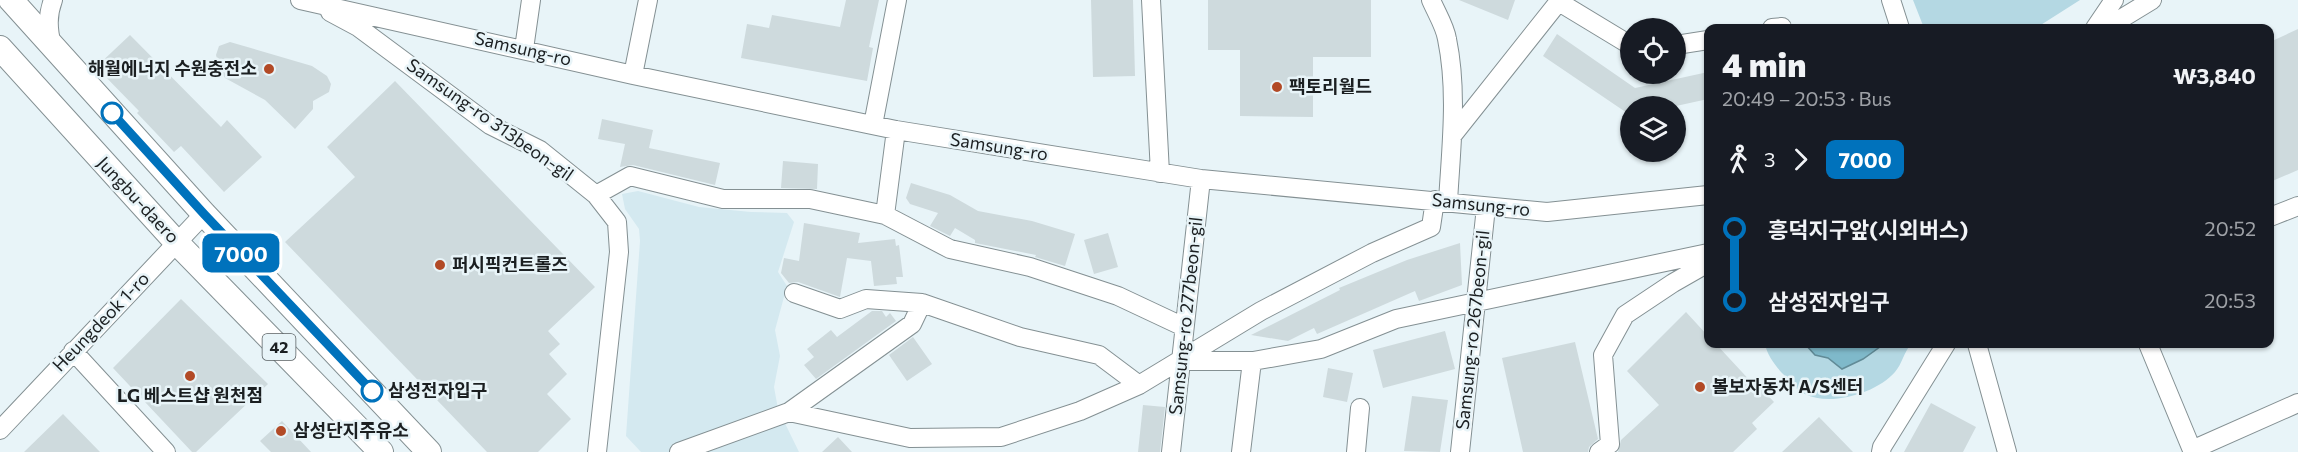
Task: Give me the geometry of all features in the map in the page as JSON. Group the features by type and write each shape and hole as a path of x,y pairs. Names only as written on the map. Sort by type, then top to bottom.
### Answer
{"main road":[{"name":"42","path":"10,0 204,214 429,452"},
{"name":"Jungbu-daero","path":"0,48 177,243 381,452"}],"street":[{"path":"52,46 48,12 54,0"},
{"path":"524,49 531,0"},
{"path":"633,75 648,0"},
{"path":"873,125 897,0"},
{"path":"1151,0 1160,173"},
{"path":"789,412 910,438 1001,438 1080,411 1139,385 1261,311 1372,253 1431,226 1441,201 1452,136 1452,91 1447,37 1431,0"},
{"path":"1891,0 1898,24"},
{"path":"2098,24 2114,0"},
{"path":"2113,24 2152,0"},
{"name":"Samsung-ro","path":"305,1 633,75 896,130 1201,179 1548,212 1704,195"},
{"name":"Samsung-ro 313beon-gil","path":"305,1 358,27 490,125 540,150 596,195 617,222 619,252 597,452"},
{"path":"1452,136 1560,1 1620,39"},
{"path":"1686,43 1704,41"},
{"path":"885,215 896,130"},
{"path":"596,195 630,176 723,199 810,199 885,215 950,249 1030,267 1118,296 1184,327"},
{"name":"Samsung-ro 277beon-gil","path":"1171,452 1201,179"},
{"path":"2274,215 2298,206"},
{"name":"Samsung-ro 267beon-gil","path":"1460,452 1486,207"},
{"name":"Heungdeok 1-ro","path":"0,430 72,351 204,214"},
{"path":"1181,361 1252,361 1321,349 1396,319 1704,254"},
{"path":"1599,452 1610,444 1603,355 1625,315 1704,265"},
{"path":"794,293 840,309 866,299 922,303 1020,337 1100,355 1139,385"},
{"path":"679,452 789,412 912,324 922,303"},
{"path":"1881,452 1944,348"},
{"path":"1978,348 2007,452"},
{"path":"2150,348 2192,450 2298,403"},
{"path":"72,351 166,452"},
{"path":"1241,452 1252,361"},
{"path":"1356,452 1360,408"}],"shaded area":[{"path":"1913,0 2080,0 2042,24 1922,24"},
{"path":"638,191 699,207 787,213 794,222 778,272 787,286 775,330 780,356 774,387 778,409 799,452 641,452 626,436 640,241 639,229 625,209 622,194"},
{"path":"1766,348 1809,348 1815,355 1828,358 1868,348 1909,348 1895,372 1887,380 1853,396 1827,399 1815,398 1802,393 1775,365"},
{"path":"1809,348 1878,348 1863,359 1842,369 1828,358 1815,355"}],"building":[{"path":"846,0 879,0 869,47 873,48 867,81 741,58 747,24 769,28 772,15 840,27"},
{"path":"1091,0 1133,0 1135,76 1093,77"},
{"name":"팩토리월드","path":"1208,0 1371,0 1371,57 1313,57 1313,117 1240,116 1240,50 1208,50"},
{"path":"1459,0 1515,0 1508,20"},
{"path":"2298,29 2298,170 2274,180 2274,40"},
{"path":"1557,34 1620,78 1620,84 1629,84 1635,88 1653,84 1686,84 1686,77 1704,73 1704,100 1686,104 1686,96 1620,96 1620,108 1543,56"},
{"path":"130,35 221,127 227,120 262,157 224,192 181,146 174,152 137,113 139,111 96,67"},
{"path":"230,42 312,66 327,76 331,84 329,92 313,101 313,109 295,129 265,100 225,78 216,55 219,46"},
{"name":"퍼시픽컨트롤즈","path":"395,81 595,287 548,331 560,344 549,354 567,374 547,394 571,419 538,452 487,452 285,242 355,177 327,147"},
{"path":"602,119 653,130 649,148 720,163 715,185 633,165 620,167 625,144 598,139"},
{"path":"783,161 818,164 817,189 781,188"},
{"path":"911,183 950,195 978,211 1032,221 1075,234 1065,266 1035,257 1036,255 975,243 975,240 955,228 950,236 930,226 938,213 910,204 906,198"},
{"path":"804,223 860,233 858,243 895,239 896,246 899,245 903,277 896,277 897,284 874,286 871,261 847,258 840,297 798,282 789,283 781,273 784,258 799,261"},
{"path":"1108,233 1118,267 1094,274 1084,240"},
{"path":"1460,243 1462,285 1419,301 1415,291 1317,334 1314,328 1288,341 1251,335 1340,290 1339,288 1407,260"},
{"name":"LG 베스트샵 원천점","path":"181,299 268,384 196,452 192,452 113,368"},
{"path":"872,311 882,311 886,317 890,313 896,321 816,379 804,365 814,357 807,349 831,330 837,337"},
{"path":"1686,312 1704,332 1704,348 1720,348 1754,385 1756,383 1774,402 1752,423 1757,429 1733,452 1618,452 1621,440 1659,405 1627,371"},
{"path":"1445,331 1455,369 1383,388 1373,350"},
{"path":"913,337 932,364 907,381 889,355"},
{"path":"1575,342 1598,439 1589,447 1588,452 1523,452 1502,358"},
{"path":"1328,368 1353,373 1347,402 1323,397"},
{"path":"1412,396 1448,400 1440,452 1404,451"},
{"path":"1931,403 1976,427 1963,452 1904,452"},
{"path":"1143,405 1165,407 1160,452 1138,452"},
{"path":"63,414 100,452 24,452"},
{"path":"1819,417 1853,452 1782,452"},
{"name":"삼성단지주유소","path":"282,421 311,452 271,452 260,441"},
{"path":"838,437 852,452 822,452"}],"bus line":[{"name":"7000","path":"112,113 372,391"}],"place":[{"name":"해월에너지 수원충전소","path":"269,69"},
{"name":"팩토리월드","path":"1277,87"},
{"name":"퍼시픽컨트롤즈","path":"440,265"},
{"name":"LG 베스트샵 원천점","path":"190,376"},
{"name":"볼보자동차 A/S센터","path":"1700,387"},
{"name":"삼성전자입구","path":"372,391"},
{"name":"삼성단지주유소","path":"281,431"}]}
